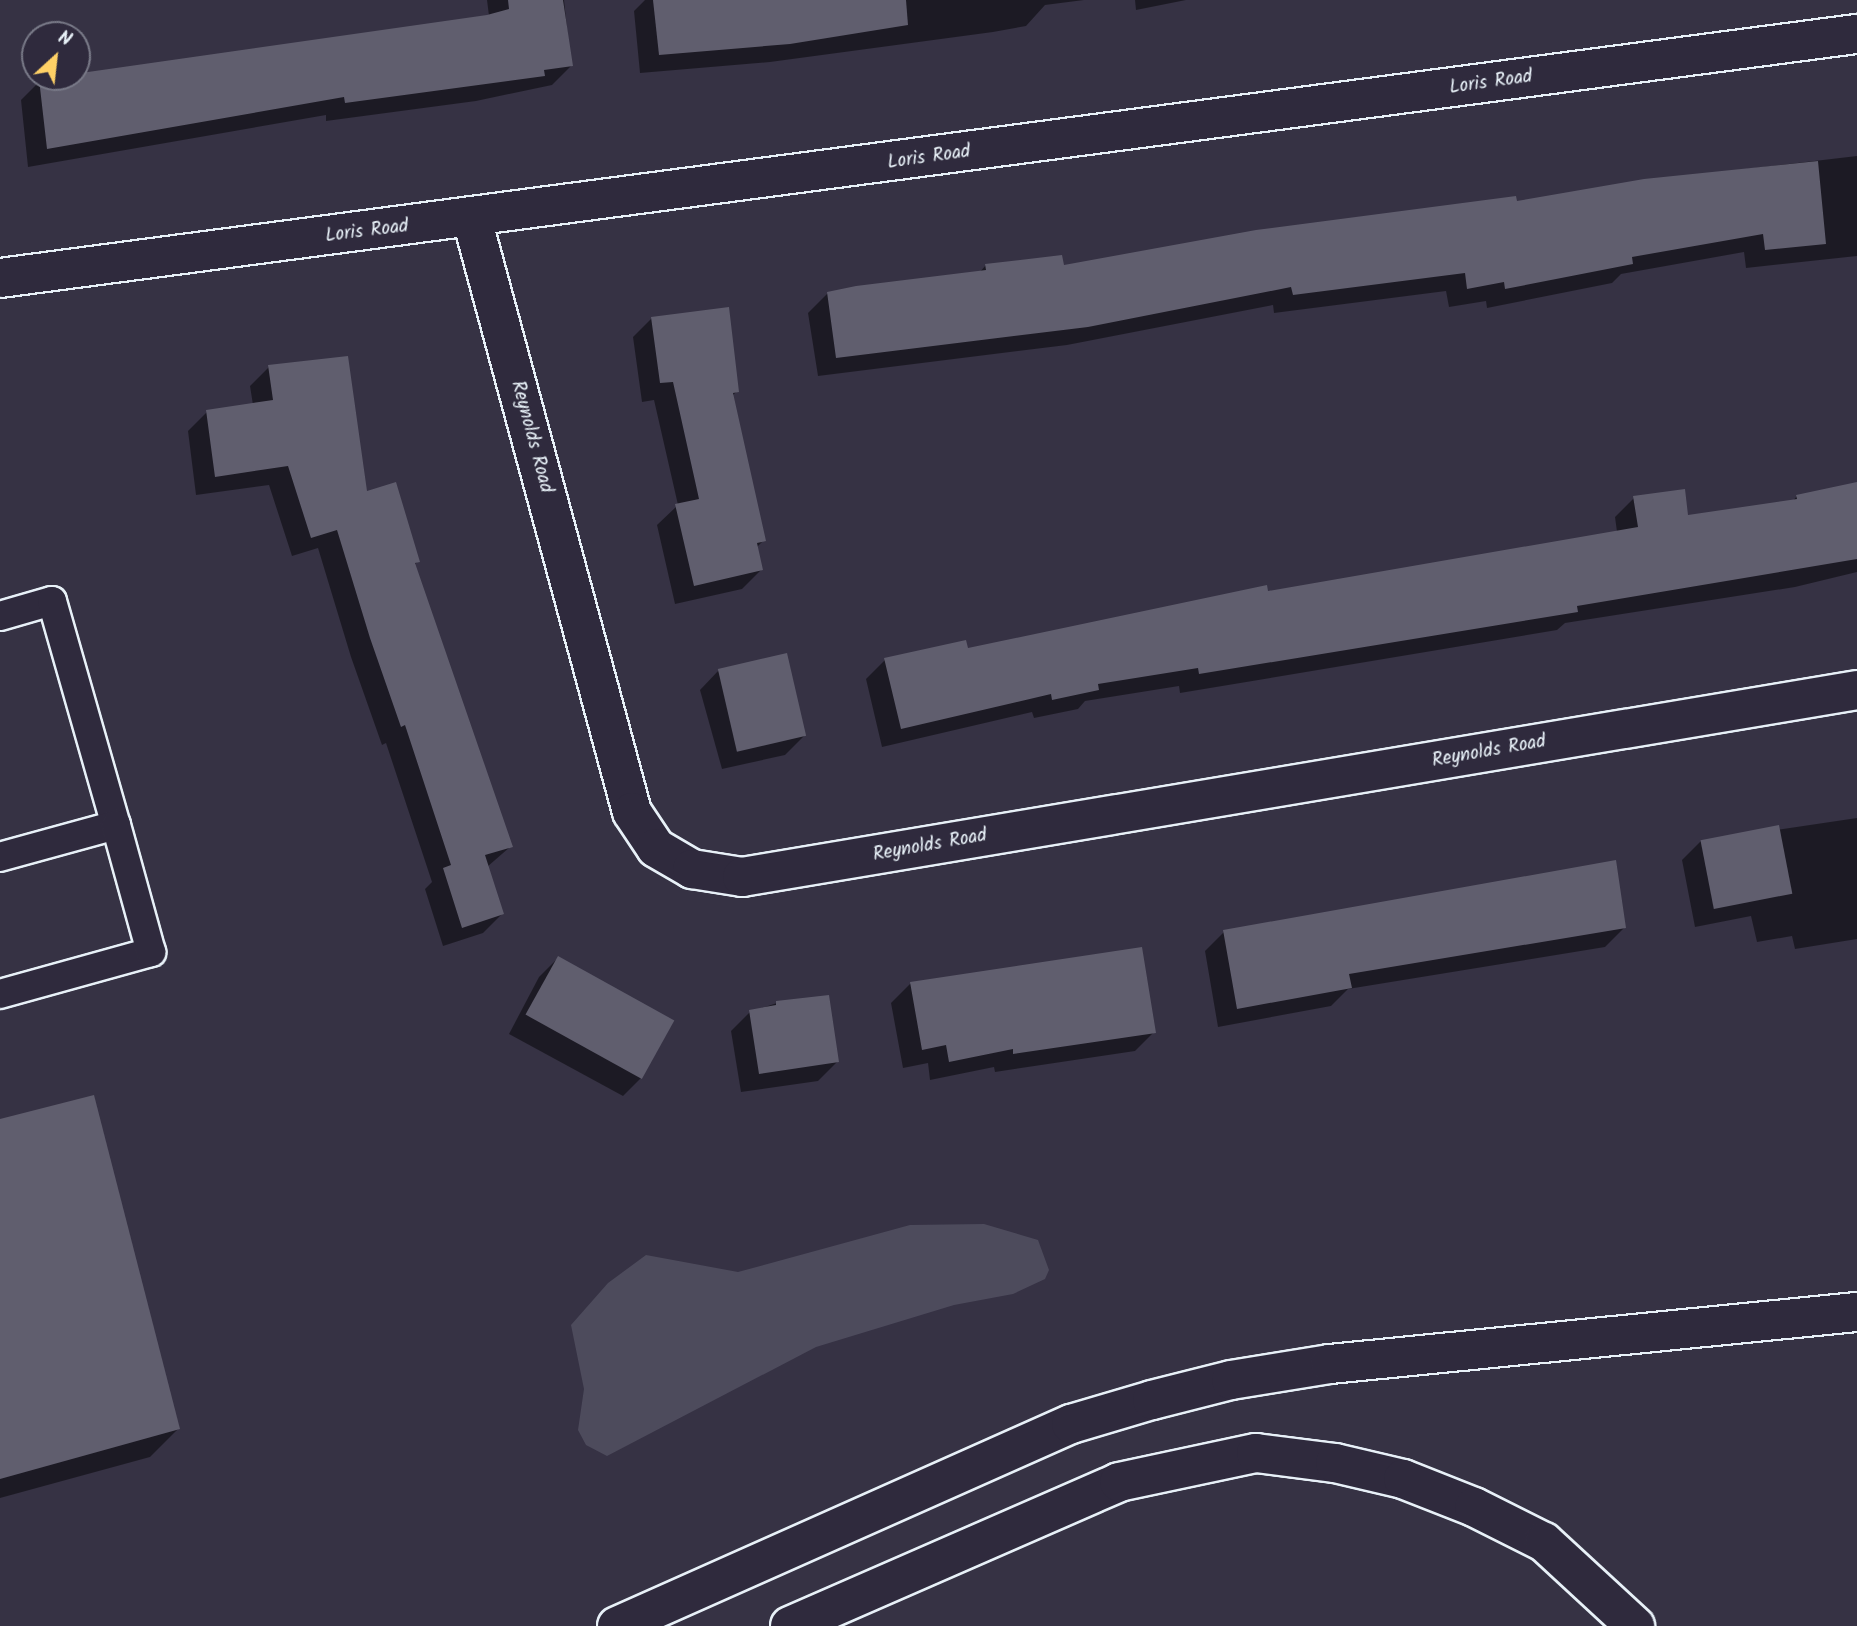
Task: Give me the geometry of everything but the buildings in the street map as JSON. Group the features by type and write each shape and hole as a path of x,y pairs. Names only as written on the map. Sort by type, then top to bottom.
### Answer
{"main road":[{"name":"Loris Road","path":"0,278 472,219 1857,34"},
{"name":"Reynolds Road","path":"472,219 632,812 656,848 692,869 742,877 1857,690"},
{"path":"617,1626 1071,1424 1152,1400 1231,1380 1330,1364 1857,1312"},
{"path":"790,1626 1119,1482 1256,1453 1335,1463 1403,1479 1474,1507 1544,1542 1635,1626"}],"lane":[{"path":"0,616 52,601 151,952 0,994"},
{"path":"0,858 116,825"}],"shaded area":[{"path":"984,1224 1038,1240 1049,1270 1045,1279 1013,1294 954,1305 816,1347 607,1456 586,1445 578,1430 584,1389 571,1325 608,1283 646,1255 738,1272 910,1225"}]}
